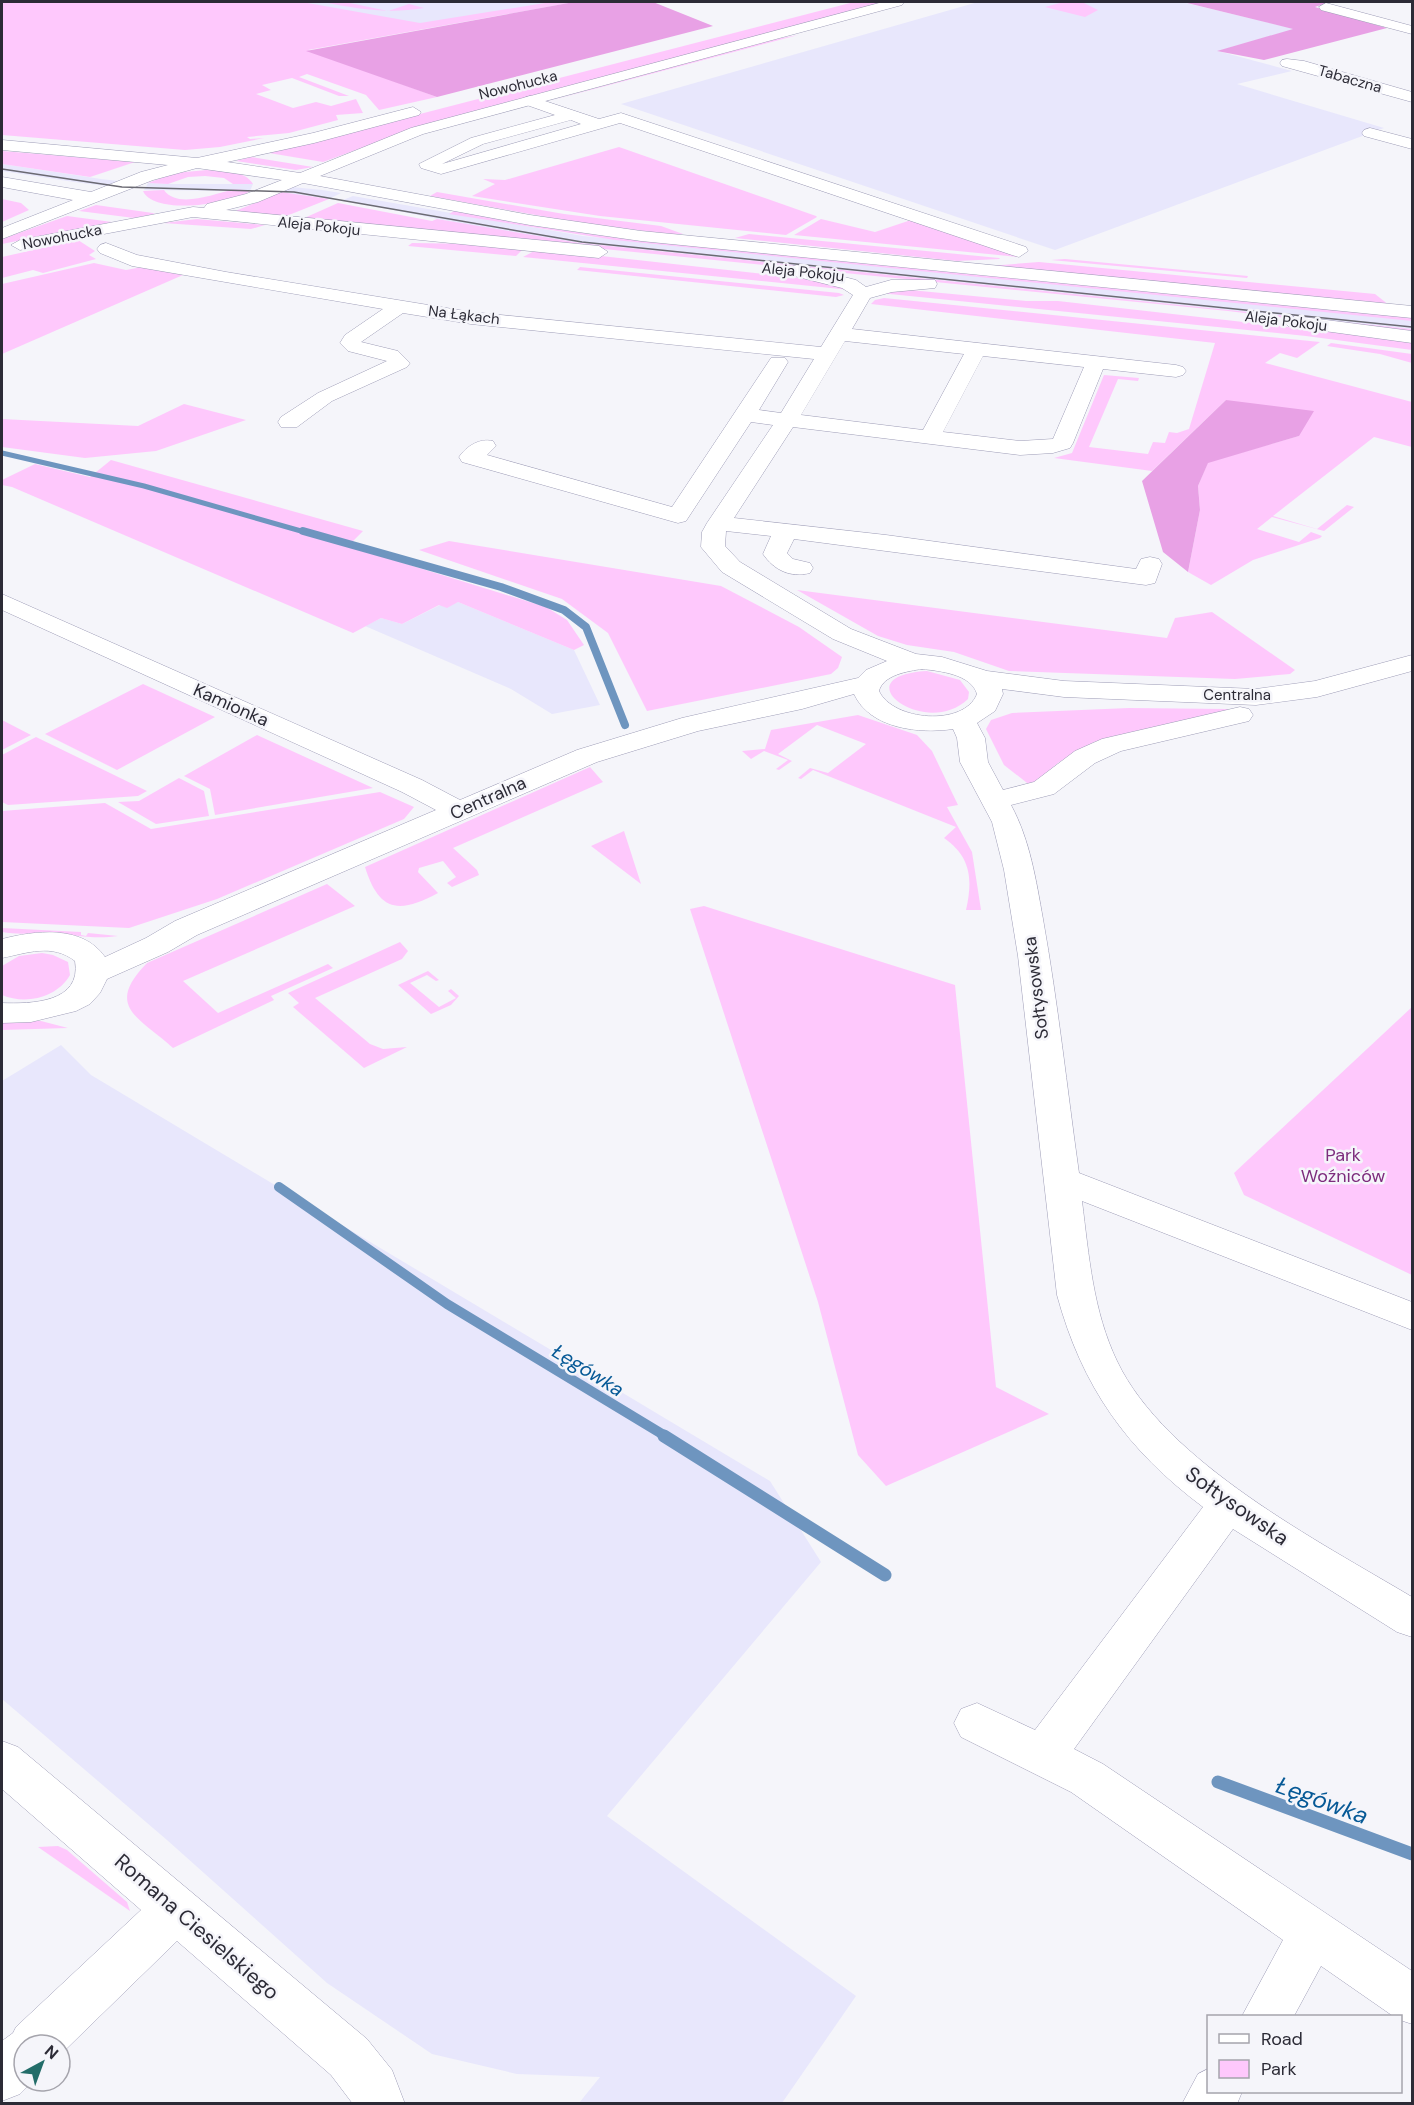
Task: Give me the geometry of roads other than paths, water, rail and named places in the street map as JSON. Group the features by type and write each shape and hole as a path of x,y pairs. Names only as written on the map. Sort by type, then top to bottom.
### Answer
{"street":[{"name":"Nowohucka","path":"2,249 246,200 402,136 897,2"},
{"path":"1331,4 1413,30"},
{"path":"726,32 771,20"},
{"name":"Tabaczna","path":"1287,63 1299,64 1413,97"},
{"path":"530,100 598,124"},
{"path":"2,145 197,163 314,138 430,108"},
{"path":"467,177 427,164 477,141 572,115"},
{"path":"441,169 621,118 1019,251"},
{"path":"1370,133 1413,144"},
{"name":"Nowohucka","path":"2,234 147,176 197,163"},
{"name":"Aleja Pokoju","path":"197,163 300,177 540,221 662,239 1413,312"},
{"path":"2,182 95,198"},
{"name":"Aleja Pokoju","path":"95,198 193,212 618,254"},
{"name":"Na Łąkach","path":"106,249 132,260 214,276 471,318 827,354"},
{"name":"Aleja Pokoju","path":"774,269 952,287"},
{"path":"797,271 849,284 862,294"},
{"path":"842,634 860,656 873,687 894,716 922,723 962,719 977,713 983,689 960,667 942,663 912,662 842,634 726,563 713,547 714,532 719,523 787,420 862,294 891,286 928,284"},
{"path":"289,422 325,397 400,363 394,357 363,350 350,344 352,339 399,307"},
{"name":"Aleja Pokoju","path":"1281,321 1413,337"},
{"path":"839,334 910,348 977,349 1028,361 1096,362 1149,375 1176,371"},
{"path":"930,437 977,349"},
{"path":"485,446 470,457 549,471 671,521 745,415 778,362"},
{"path":"745,415 1038,450 1056,448 1062,443 1096,362"},
{"path":"719,523 1145,578"},
{"path":"786,530 775,554 785,565 801,568"},
{"name":"Kamionka","path":"2,601 412,786 459,811"},
{"path":"873,687 912,662"},
{"name":"Centralna","path":"983,689 1057,689 1228,697 1267,696 1336,684 1413,663"},
{"name":"Centralna","path":"86,961 157,945 186,928 573,761 634,739 711,719 873,687"},
{"path":"995,800 1044,788 1080,760 1112,745 1240,716"},
{"name":"Sołtysowska","path":"962,719 971,738 974,762 995,800 1014,846 1020,870 1034,956 1076,1295 1087,1335 1107,1378 1131,1414 1173,1461 1227,1503 1413,1619"},
{"name":"Sołtysowska","path":"922,723 974,762"},
{"path":"2,1013 35,1013 58,1006 80,994 91,982 86,961 57,942 9,944"},
{"path":"1062,1180 1413,1317"},
{"path":"1044,1755 1205,1538 1227,1503"},
{"path":"977,1723 1088,1778 1413,2000"},
{"name":"Romana Ciesielskiego","path":"2,1761 360,2068 374,2088 379,2103"},
{"path":"47,2033 176,1909"},
{"path":"1268,2015 1293,1967 1315,1934"}],"waterway":[{"path":"2,453 144,486 308,533"},
{"path":"303,531 501,587 564,610 586,627 625,725"},
{"name":"Łęgówka","path":"279,1187 447,1304 667,1437"},
{"name":"Łęgówka","path":"664,1436 885,1575"},
{"name":"Łęgówka","path":"1218,1782 1412,1854"}],"tram line":[{"path":"2,169 122,187 294,192 582,242 1412,327"}],"park label":[{"name":"Park Woźniców","path":"1343,1165"}]}
